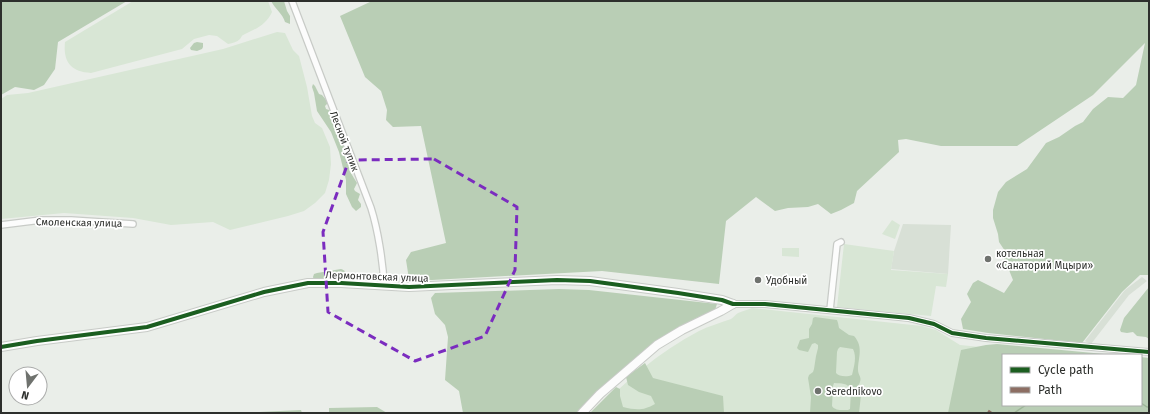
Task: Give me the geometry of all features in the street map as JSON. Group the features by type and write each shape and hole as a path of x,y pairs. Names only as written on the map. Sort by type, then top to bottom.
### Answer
{"street":[{"name":"Лесной тупик","path":"292,1 371,208 384,275 384,285"},
{"name":"Смоленская улица","path":"1,225 41,220 71,220 133,224"},
{"path":"830,310 837,244 841,242"},
{"name":"Лермонтовская улица","path":"1,347 147,327 264,292 301,284 341,283 409,287 557,280 590,282 678,293 722,300 733,304"},
{"path":"582,413 600,394 657,345 682,330 733,304 765,304 909,318 934,324 959,335 1149,352"}],"highlighted area":[{"path":"434,159 517,207 515,270 485,336 415,361 328,312 323,232 349,160"}],"shaded area":[{"path":"903,224 951,225 948,274 891,269 894,251"},
{"path":"1142,277 1147,281 1129,295 1091,344 1085,341 1125,290"}],"green space":[{"path":"1,1 127,1 58,42 55,69 44,85 34,90 15,87 1,95"},
{"path":"133,1 268,1 272,12 261,26 243,35 239,40 233,43 228,44 217,36 209,35 194,39 182,49 91,73 73,68 69,64 65,55 65,42"},
{"path":"271,1 284,1 290,16 290,24 285,22 283,16"},
{"path":"372,1 1149,1 1149,275 1140,275 1122,292 1082,343 963,329 961,319 971,302 967,294 973,283 978,280 1004,293 1013,280 1009,270 1003,266 1005,251 999,242 993,218 993,210 998,192 1006,182 1027,169 1046,143 1083,122 1093,109 1108,97 1123,98 1136,85 1145,43 1093,95 1017,146 941,146 906,139 898,140 899,152 857,191 854,203 831,214 818,204 808,207 788,208 775,211 756,197 726,221 719,284 602,271 432,280 409,279 406,260 411,252 446,243 421,126 393,127 386,120 387,110 381,91 365,77 340,16"},
{"path":"277,32 285,33 293,50 299,56 307,87 312,116 315,123 322,128 330,147 331,164 329,180 325,193 304,211 230,230 213,222 171,225 133,218 64,213 1,219 1,99 7,95 28,93 223,49"},
{"path":"197,42 203,43 202,49 197,51 191,50 190,48"},
{"path":"313,84 319,94 322,95 327,101 325,106 326,109 333,115 333,124 344,145 344,155 350,162 349,170 357,183 354,189 360,194 358,200 361,207 356,211 352,207 346,194 346,180 339,152 331,132 317,111 312,87"},
{"path":"892,220 900,225 895,239 882,234"},
{"path":"844,244 894,251 891,270 948,274 946,287 936,286 931,316 837,307"},
{"path":"782,248 799,248 799,257 782,256"},
{"path":"341,269 346,273 347,278 345,280 314,280 314,274"},
{"path":"1149,287 1149,339 1146,337 1137,336 1133,332 1121,332 1120,330 1124,318"},
{"path":"559,289 589,290 717,304 715,310 681,327 639,355 595,393 576,413 463,413 459,391 445,380 448,337 445,325 435,314 431,298 435,293"},
{"path":"752,308 922,326 936,330 960,345 1052,354 1002,354 1002,406 1142,406 1149,413 595,413 643,368 670,348 699,331 731,319 738,313"},
{"path":"813,318 837,320 839,328 849,335 854,336 859,344 860,353 858,370 860,380 859,385 854,390 861,395 859,413 810,413 811,397 808,378 814,369 818,345 815,343 812,344 808,352 797,348 800,340 809,338 809,329","holes":["840,347 853,349 855,358 852,375 844,376 836,373 837,352","834,383 844,384 851,390 850,409 839,410 833,408"]},
{"path":"997,344 1104,354 1002,354 1002,406 1142,406 1142,357 1149,358 1149,413 948,413 961,350"},
{"path":"645,363 653,378 723,396 724,413 590,413 616,387 620,389 623,407 639,409 647,408 655,404 651,396 639,392 628,385 626,377"},
{"path":"377,407 387,413 329,413 329,408"},
{"path":"301,410 302,413 256,413 259,412"}],"waterway":[{"path":"1142,404 1149,407"},
{"path":"1014,413 1024,406"}],"cycle path":[{"path":"1,347 147,327 264,292 308,283 341,283 409,287 557,280 590,281 722,300 733,304 765,304 909,318 934,324 952,333 986,338 1149,352"}],"place":[{"name":"котельная «Санаторий Мцыри»","path":"988,259"},
{"name":"Удобный","path":"758,280"},
{"name":"Serednikovo","path":"818,391"}]}
